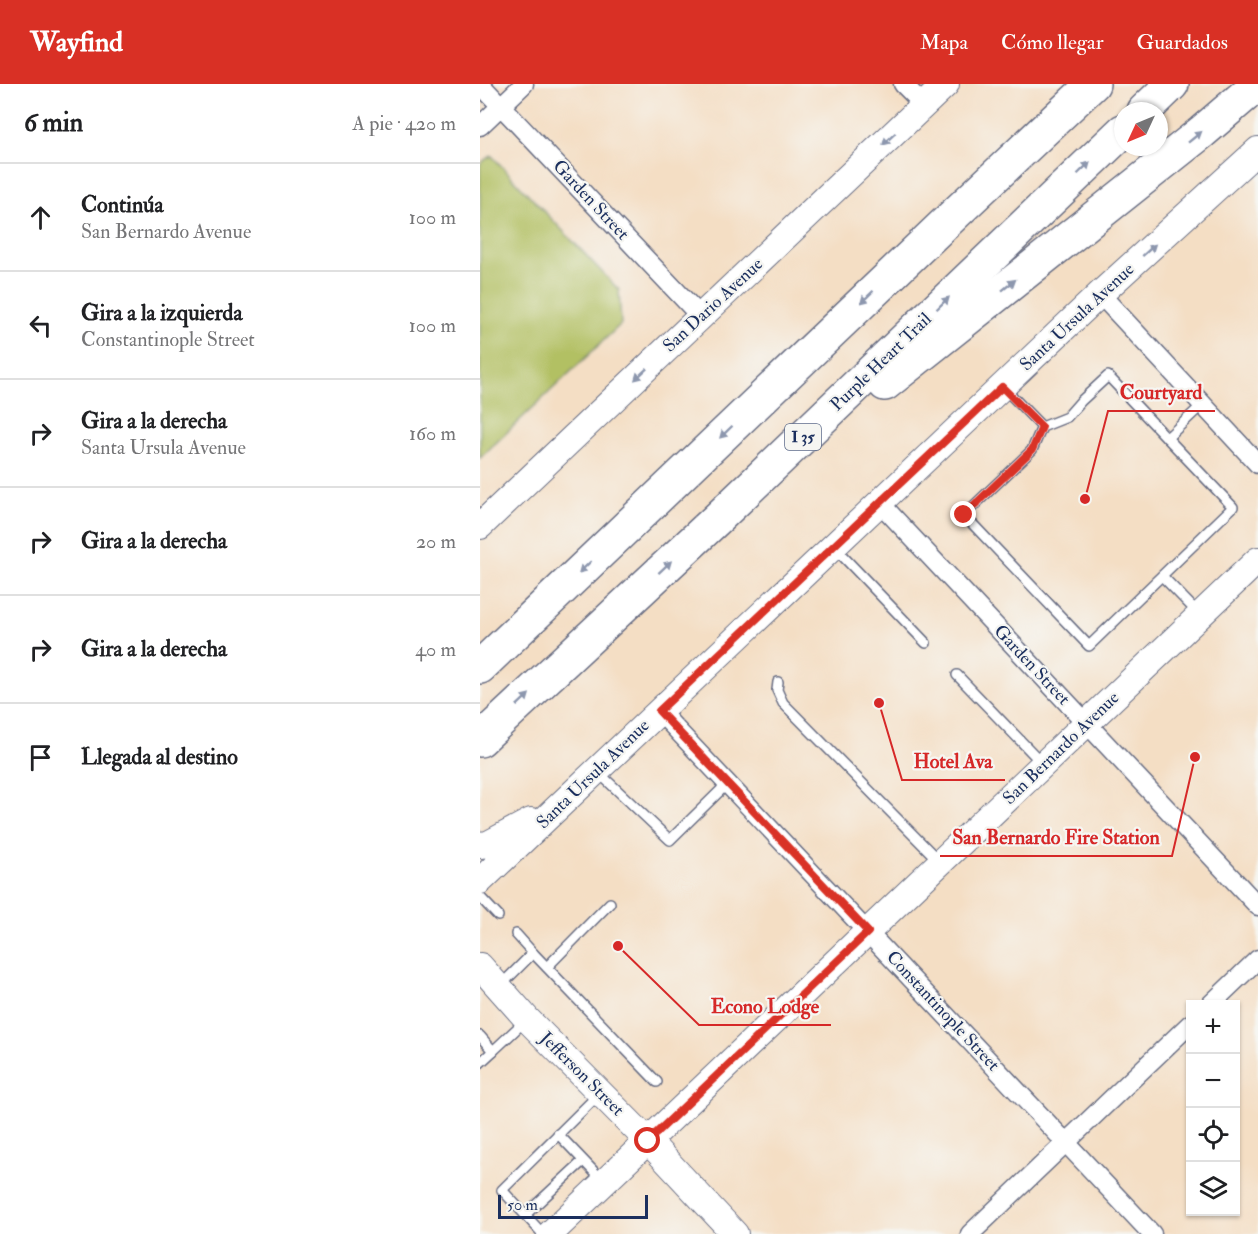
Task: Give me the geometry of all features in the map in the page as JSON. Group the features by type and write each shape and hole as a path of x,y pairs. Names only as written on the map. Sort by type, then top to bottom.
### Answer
{"highway":[{"path":"957,212 1074,84"},
{"path":"480,667 1093,84"},
{"path":"1153,102 1172,84"},
{"path":"718,518 1258,84"},
{"name":"Purple Heart Trail","path":"480,740 718,518 1114,140"}],"main road":[{"name":"San Dario Avenue","path":"481,523 946,84"},
{"name":"Santa Ursula Avenue","path":"480,881 1100,294 1258,150"},
{"name":"San Bernardo Avenue","path":"550,1234 1258,561"},
{"path":"480,845 488,844 560,805"},
{"name":"Jefferson Street","path":"480,966 527,1019 648,1141 735,1234"}],"street":[{"name":"Garden Street","path":"480,84 701,317"},
{"path":"480,126 524,84"},
{"path":"903,84 924,105"},
{"path":"1100,294 1258,464"},
{"name":"Garden Street","path":"880,503 1258,906"},
{"name":"Constantinople Street","path":"659,711 1152,1234"},
{"path":"1216,1000 1258,959"},
{"path":"970,1234 1186,1029"}],"lane":[{"path":"1108,376 1167,438 1233,507 1089,646 964,515 1032,450 1042,427 1067,417 1108,376"},
{"path":"1002,387 1042,427"},
{"path":"1167,438 1203,404"},
{"path":"834,546 926,643"},
{"path":"1161,576 1200,615"},
{"path":"957,675 1044,765"},
{"path":"778,682 777,690 783,703 941,863"},
{"path":"597,770 670,840 728,783"},
{"path":"480,897 498,916"},
{"path":"547,966 610,903"},
{"path":"516,934 657,1082"},
{"path":"499,987 533,953"},
{"path":"480,1063 527,1019"},
{"path":"480,1036 493,1051"},
{"path":"543,1234 502,1190 600,1093"},
{"path":"558,1134 605,1182"},
{"path":"525,1215 583,1161"}],"green space":[{"path":"492,156 619,290 621,324 480,458 480,164"}],"place":[{"name":"Courtyard","path":"1085,499"},
{"name":"Hotel Ava","path":"879,703"},
{"name":"San Bernardo Fire Station","path":"1195,757"},
{"name":"Econo Lodge","path":"618,946"}],"route":[{"path":"648,1141 868,932 659,711 1002,387 1042,427 1032,450 964,515"}]}
